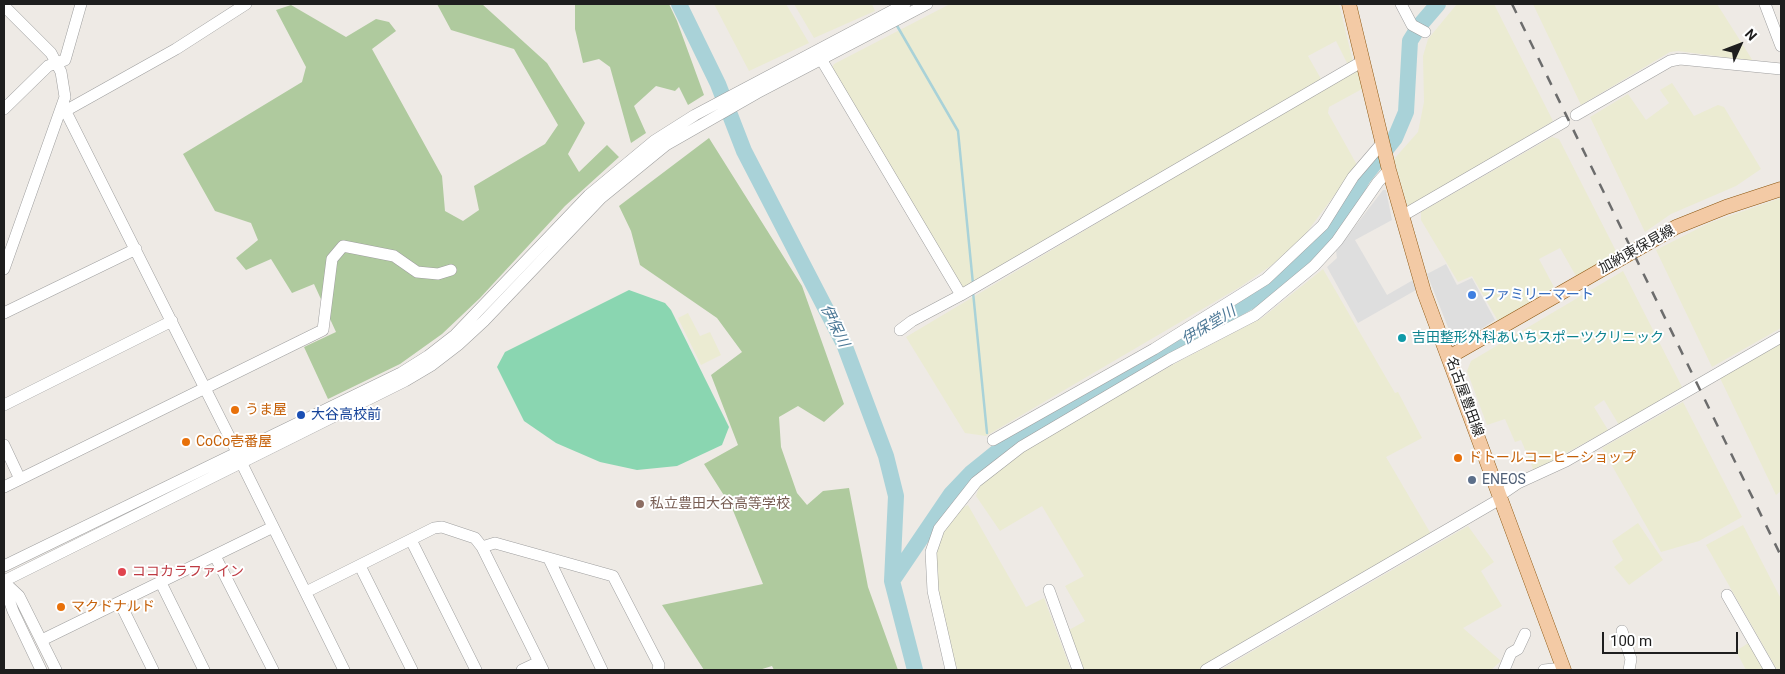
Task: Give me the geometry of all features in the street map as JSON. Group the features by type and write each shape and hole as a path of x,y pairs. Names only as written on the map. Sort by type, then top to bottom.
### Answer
{"main road":[{"name":"名古屋豊田線","path":"1348,4 1402,216 1424,292 1563,669"},
{"name":"加納東保見線","path":"1449,357 1676,227 1726,207 1781,189"}],"street":[{"path":"4,109 48,66 65,60 81,4"},
{"path":"65,108 176,49 246,4"},
{"path":"4,582 239,457 401,374 456,335 589,195 654,140 750,91 905,4"},
{"path":"750,91 821,59 926,4"},
{"path":"1400,4 1412,24 1425,32"},
{"path":"1765,4 1781,46"},
{"path":"4,6 51,53 58,64 65,87 65,108 4,269"},
{"path":"821,59 961,295"},
{"path":"1576,115 1670,61 1680,59 1781,68"},
{"path":"900,330 912,321 961,295 1363,61"},
{"path":"65,108 344,670"},
{"path":"1402,216 1564,122"},
{"path":"993,440 1154,349 1266,279 1322,225 1353,177 1386,153"},
{"path":"951,670 941,634 930,564 932,544 939,529 963,497 982,477 1021,447 1170,359 1255,315 1314,266 1337,241 1378,182 1386,153"},
{"path":"4,487 323,330 332,259 343,246 394,256 417,272 438,274 451,270"},
{"path":"4,313 136,249"},
{"path":"4,405 172,321"},
{"path":"1206,670 1499,498 1518,483 1566,461 1781,337"},
{"path":"4,445 20,479"},
{"path":"4,566 239,457"},
{"path":"42,640 161,584 273,527"},
{"path":"306,592 431,529 442,527 474,538 482,547 541,666 522,670"},
{"path":"411,540 476,670"},
{"path":"482,547 495,543 613,576 659,665 658,670"},
{"path":"215,556 273,670"},
{"path":"549,559 602,670"},
{"path":"360,566 412,670"},
{"path":"4,582 19,596 56,670"},
{"path":"4,582 13,611 41,670"},
{"path":"161,584 204,670"},
{"path":"1049,590 1078,670"},
{"path":"1727,595 1770,670"},
{"path":"120,603 153,670"},
{"path":"1622,631 1631,659 1629,670"},
{"path":"1504,670 1512,653 1518,649 1525,634"},
{"path":"1544,670 1563,669"}],"green space":[{"path":"437,4 482,4 547,63 585,123 568,154 579,172 607,145 619,157 565,206 480,298 442,334 400,364 328,399 304,347 336,332 314,284 292,293 271,259 246,270 236,258 258,240 251,223 215,211 183,154 302,82 306,67 276,10 291,5 346,37 376,19 389,22 396,31 372,49 442,176 445,211 463,221 479,210 474,186 545,144 558,125 514,49 451,30"},
{"path":"575,4 669,4 704,95 688,105 679,87 675,91 656,86 634,106 646,133 631,143 610,67 599,59 583,63 575,29"},
{"path":"714,4 786,4 809,43 749,71"},
{"path":"794,4 872,4 875,11 814,38"},
{"path":"950,4 1339,4 1353,62 1348,65 1336,41 1308,56 1321,79 966,288 959,287 832,68 834,64"},
{"path":"1457,4 1494,4 1553,121 1408,208 1394,159 1418,132 1424,102 1423,56 1428,39"},
{"path":"1533,4 1717,4 1753,61 1678,51 1670,52 1581,105"},
{"path":"1357,68 1362,89 1329,107 1328,113 1357,165 1304,236 1272,265 1240,287 986,436 965,433 906,337"},
{"path":"1672,83 1694,116 1718,105 1724,107 1761,169 1736,186 1671,214 1645,232 1590,117 1628,94 1646,120 1669,103 1660,90"},
{"path":"1552,137 1559,139 1617,253 1576,276 1560,248 1539,259 1554,287 1498,321 1472,276 1458,282 1421,220 1421,212"},
{"path":"709,138 802,286 844,404 824,422 798,406 779,417 781,447 797,493 807,505 823,491 849,488 868,587 898,670 774,670 772,666 759,670 704,670 662,605 763,584 732,508 704,464 738,445 711,375 742,352 717,318 640,265 631,231 619,206"},
{"path":"1781,198 1781,328 1712,367 1656,250 1709,223"},
{"path":"1323,269 1395,393 1398,392 1422,438 1386,457 1431,534 1198,670 1083,670 1069,630 1085,621 1065,586 1084,576 1042,506 1000,531 976,496 979,487 1010,460 1047,437 1174,364 1262,318"},
{"path":"1623,271 1682,387 1619,425 1604,400 1594,407 1608,430 1534,471 1521,440 1515,442 1505,419 1487,425 1467,371 1471,361"},
{"path":"629,290 665,303 671,310 729,427 722,445 677,466 637,470 600,462 556,443 524,421 497,367 505,352"},
{"path":"688,313 700,336 710,332 721,355 701,365 678,318"},
{"path":"1781,343 1781,491 1776,495 1720,378"},
{"path":"1683,402 1742,517 1699,541 1661,552 1602,448"},
{"path":"968,505 1026,607 1044,598 1071,670 958,670 951,654 935,574 934,555 942,532 959,509"},
{"path":"1638,523 1663,560 1629,585 1614,567 1623,560 1612,541"},
{"path":"1743,525 1781,599 1781,670 1777,670 1706,545"},
{"path":"1468,526 1494,562 1481,571 1502,606 1463,628 1501,661 1491,670 1220,670"},
{"path":"1750,642 1765,670 1746,670 1736,651"}],"shaded area":[{"path":"1383,190 1386,190 1392,220 1355,240 1387,295 1413,280 1416,290 1358,323 1327,267 1337,258 1336,251"},
{"path":"1446,264 1457,285 1472,278 1495,320 1461,342 1453,340 1427,274"}],"waterway":[{"name":"伊保川","path":"679,4 718,84 744,151 844,344 886,456 896,496 892,581 915,670"},
{"name":"伊保堂川","path":"892,581 951,494 971,473 997,452 1108,383 1281,282 1314,251 1346,209 1363,178 1395,138 1406,112 1410,41 1420,25 1438,4"},
{"path":"896,24 958,131 973,284"},
{"path":"973,292 987,433"}],"railway":[{"path":"1512,4 1781,556"}],"place":[{"name":"ファミリーマート","path":"1472,295"},
{"name":"吉田整形外科あいちスポーツクリニック","path":"1402,338"},
{"name":"うま屋","path":"235,410"},
{"name":"大谷高校前","path":"301,415"},
{"name":"CoCo壱番屋","path":"186,442"},
{"name":"ドトールコーヒーショップ","path":"1458,458"},
{"name":"ENEOS","path":"1472,480"},
{"name":"私立豊田大谷高等学校","path":"640,504"},
{"name":"ココカラファイン","path":"122,572"},
{"name":"マクドナルド","path":"61,607"}]}
